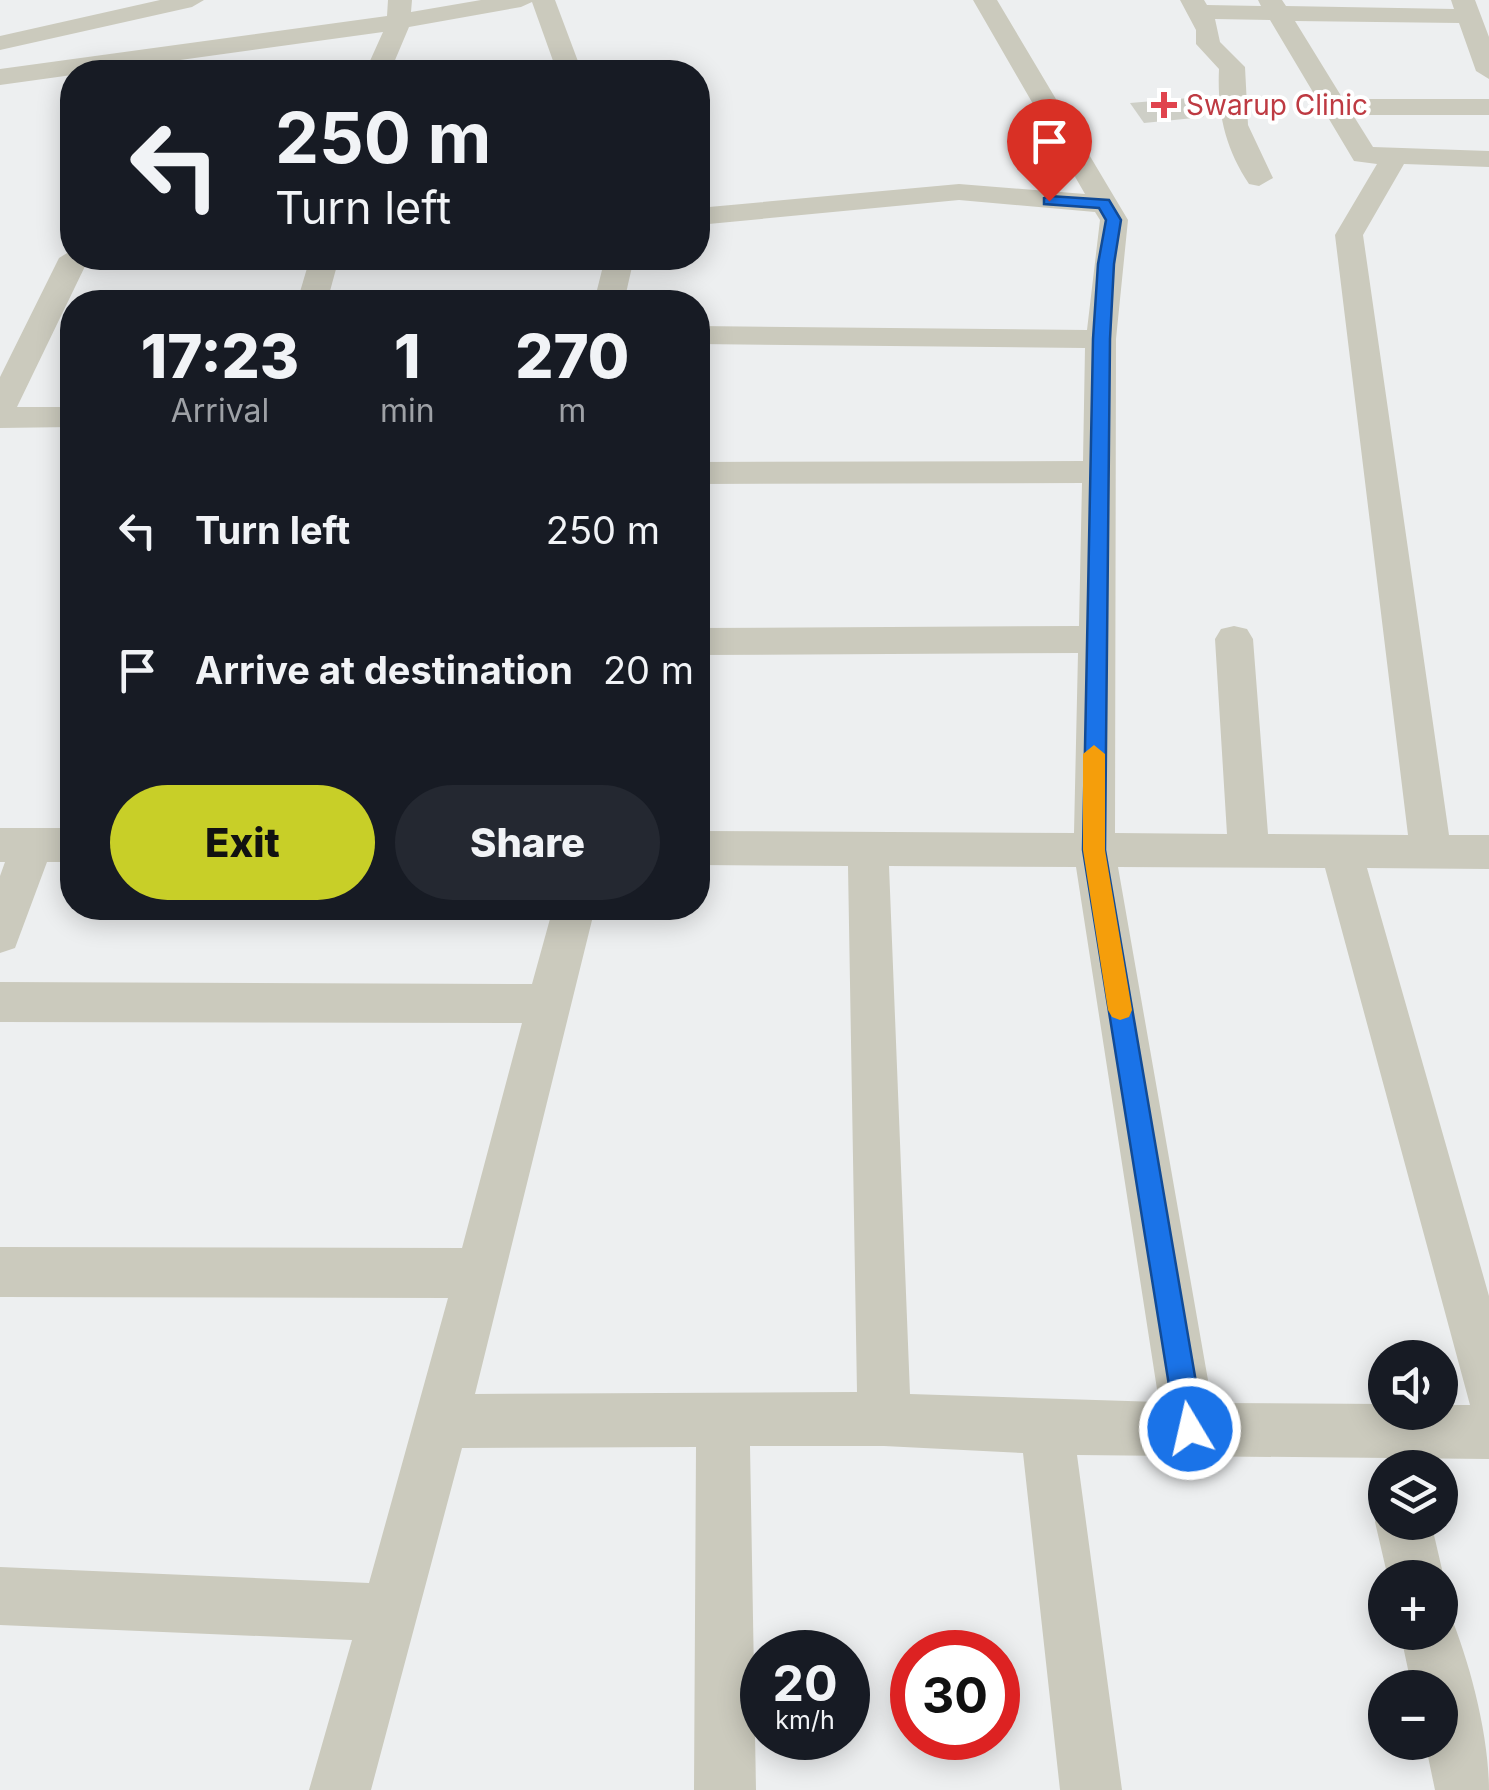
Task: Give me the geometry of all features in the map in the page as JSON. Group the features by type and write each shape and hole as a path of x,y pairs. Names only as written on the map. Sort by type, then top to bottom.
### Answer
{"street":[{"path":"0,43 194,0"},
{"path":"170,60 194,0"},
{"path":"178,60 400,11 521,0"},
{"path":"543,0 565,60"},
{"path":"984,0 1114,220 1106,264 1101,339 1094,850 1190,1429"},
{"path":"1260,178 1240,150 1232,67 1208,44 1208,30 1195,6 1417,8 1473,17 1489,71"},
{"path":"1274,7 1364,155 1489,160"},
{"path":"382,60 400,11"},
{"path":"0,77 60,72"},
{"path":"1334,107 1489,108"},
{"path":"1395,156 1349,235 1431,852"},
{"path":"710,215 959,192 1104,204"},
{"path":"0,410 68,270"},
{"path":"710,335 1101,339"},
{"path":"0,418 60,418"},
{"path":"710,473 1097,472"},
{"path":"1234,639 1249,851"},
{"path":"710,642 1094,640"},
{"path":"0,935 35,845"},
{"path":"710,848 1489,852"},
{"path":"868,849 884,1419"},
{"path":"1341,851 1489,1388"},
{"path":"340,1790 442,1421 571,920"},
{"path":"0,1002 549,1004"},
{"path":"0,1272 480,1273"},
{"path":"442,1421 884,1419 1048,1428 1190,1429 1386,1449 1489,1432"},
{"path":"723,1420 725,1790"},
{"path":"1048,1428 1092,1790"},
{"path":"0,1596 389,1613"},
{"path":"1433,1650 1466,1790"}],"building":[{"path":"1189,98 1204,117 1144,123 1130,103"}],"slow traffic":[{"path":"1094,754 1094,850 1120,1010"}],"place":[{"name":"Swarup Clinic","path":"1164,105"}],"route":[{"path":"1049,201 1104,204 1114,220 1106,264 1101,339 1094,850 1190,1429"}]}
